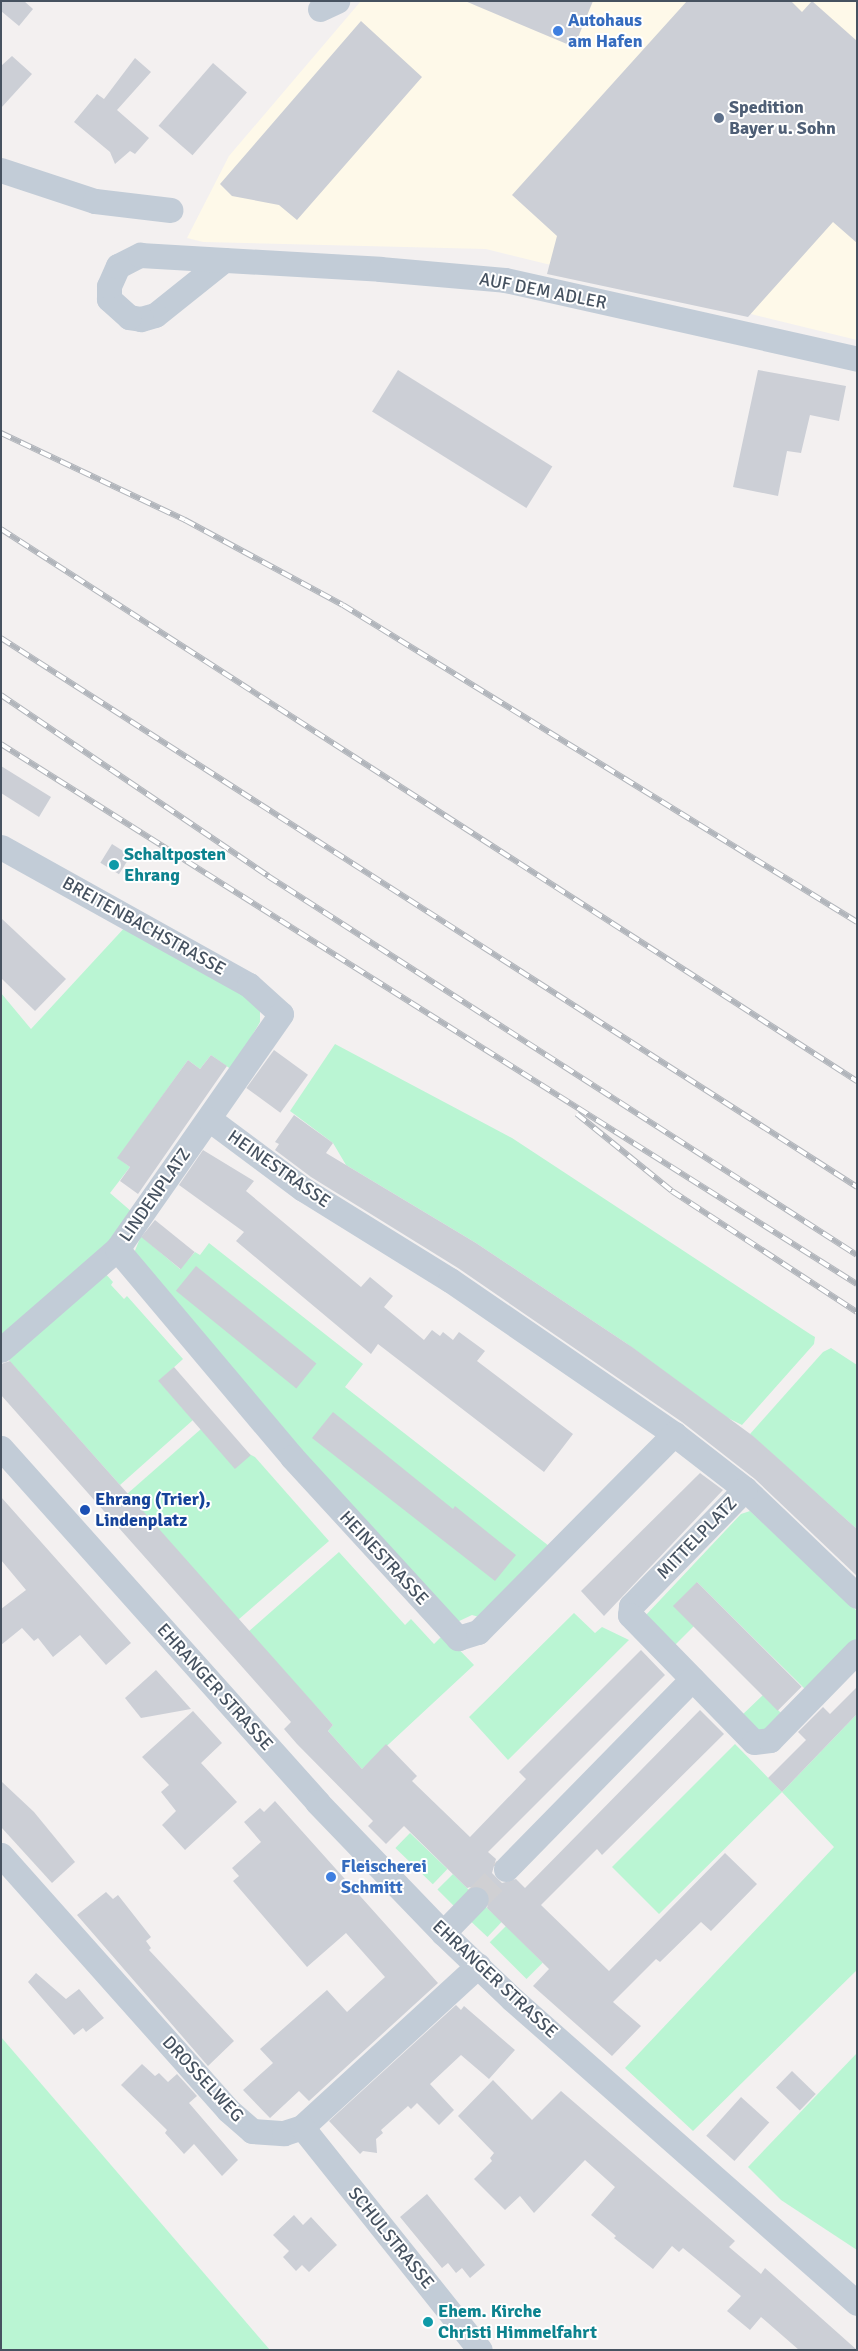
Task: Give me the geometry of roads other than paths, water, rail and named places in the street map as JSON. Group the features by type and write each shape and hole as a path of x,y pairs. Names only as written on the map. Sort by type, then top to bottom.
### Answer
{"street":[{"path":"1,170 95,201 170,210"},
{"name":"AUF DEM ADLER","path":"224,260 504,280 857,359"},
{"name":"BREITENBACHSTRASSE","path":"1,847 249,984 281,1014"},
{"name":"LINDENPLATZ","path":"1,1350 117,1249 281,1014"},
{"name":"HEINESTRASSE","path":"209,1119 303,1189 450,1280 674,1434 745,1489"},
{"name":"HEINESTRASSE","path":"117,1249 292,1457 458,1638 478,1632 674,1434"},
{"name":"EHRANGER STRASSE","path":"1,1448 317,1802 443,1933 857,2303"},
{"name":"MITTELPLATZ","path":"857,1596 745,1489 631,1606 630,1616 754,1742 770,1740 857,1650"},
{"path":"506,1869 692,1679"},
{"name":"DROSSELWEG","path":"1,1855 228,2110 252,2131 284,2133 302,2127 478,1966"},
{"path":"443,1933 476,1899"},
{"name":"SCHULSTRASSE","path":"302,2127 480,2350"}],"tunnel":[{"path":"476,1899 506,1869"}],"railway":[{"path":"1,433 185,520 343,605 857,922"},
{"path":"1,529 857,1081"},
{"path":"1,638 857,1187"},
{"path":"1,695 268,876 857,1255"},
{"path":"1,744 857,1284"},
{"path":"577,1114 672,1191 857,1312"}],"place":[{"name":"Autohaus am Hafen","path":"558,31"},
{"name":"Spedition Bayer u. Sohn","path":"719,118"},
{"name":"Schaltposten Ehrang","path":"114,865"},
{"name":"Ehrang (Trier), Lindenplatz","path":"85,1510"},
{"name":"Fleischerei Schmitt","path":"331,1877"},
{"name":"Ehem. Kirche Christi Himmelfahrt","path":"428,2322"}]}
